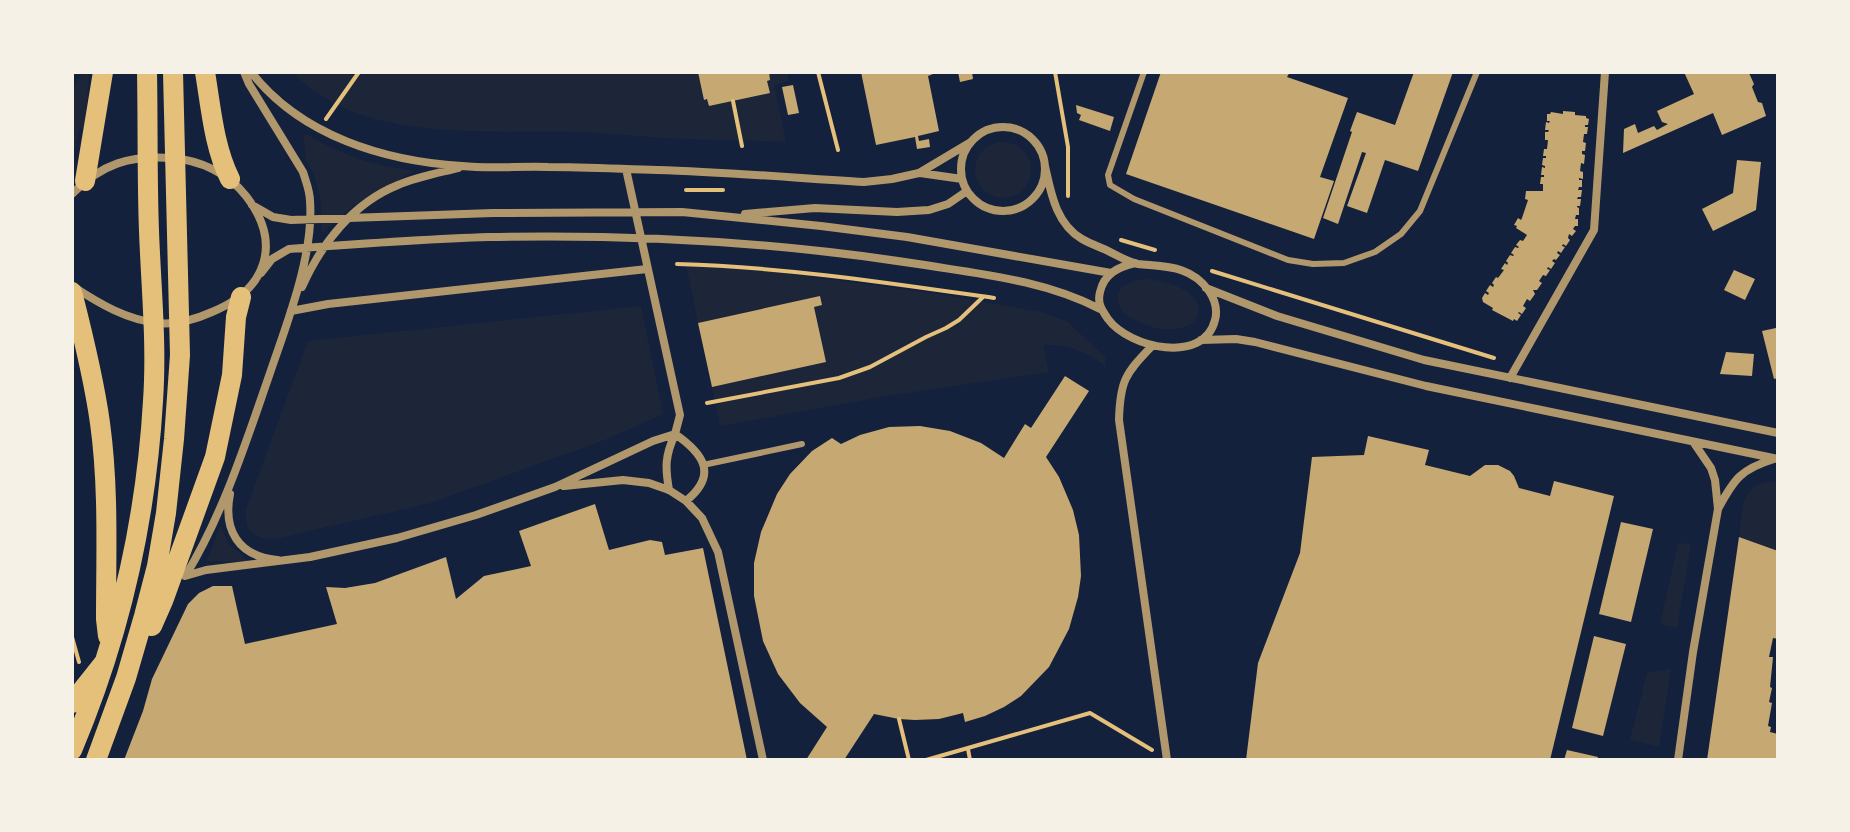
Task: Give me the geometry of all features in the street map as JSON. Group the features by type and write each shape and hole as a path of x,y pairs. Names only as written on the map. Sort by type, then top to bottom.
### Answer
{"main road":[{"path":"78,187 103,72"},
{"path":"72,750 122,605 140,519 155,358 148,198 147,72"},
{"path":"96,760 126,678 144,616 166,513 180,355 173,72"},
{"path":"205,72 223,166 230,179"},
{"path":"72,289 100,423 105,492 106,619 106,654 72,703"},
{"path":"126,678 163,601 215,457 232,375 236,317 241,297"}],"street":[{"path":"244,72 294,157 308,187 311,203 309,234 291,311 235,474 228,516 230,529 246,549 259,556 289,561"},
{"path":"251,72 283,105 319,129 346,142 384,154 463,166 626,169 864,182 919,173 946,159 982,133 995,128 1009,128 1034,140 1041,152 1053,203 1066,225 1081,238 1135,263 1172,267 1185,272 1206,288 1277,316 1424,360 1778,433"},
{"path":"1510,378 1594,230 1605,72"},
{"path":"971,142 961,166 962,179 976,202 988,209 1002,212 1016,210 1028,203 1038,193 1044,180 1045,166"},
{"path":"78,187 99,171 134,158 178,158 212,168 230,179 262,222 267,238 261,273"},
{"path":"291,311 311,267 328,239 346,220 368,202 396,186 463,166"},
{"path":"626,169 680,415 667,452 669,490"},
{"path":"919,173 962,179"},
{"path":"726,216 815,208 897,212 929,210 948,204 967,191"},
{"path":"252,205 273,217 291,220 493,213 682,212 907,237 1111,273"},
{"path":"72,289 121,314 157,323 173,323 190,321 241,297 272,259 289,249 489,237 685,240 783,247 900,261 1040,285 1100,309 1124,335 1152,346 1184,347 1201,340 1255,342 1426,386 1776,459"},
{"path":"1100,309 1100,289 1104,280 1122,266 1135,263"},
{"path":"291,311 328,304 647,269"},
{"path":"1201,340 1213,328 1216,315 1215,301 1206,288"},
{"path":"1152,346 1128,373 1120,391 1119,420 1167,760"},
{"path":"675,434 686,442 703,465 706,475 697,492 686,501"},
{"path":"185,576 206,570 289,561 397,538 555,487 653,441 675,434"},
{"path":"1678,760 1718,509 1711,468 1694,442"},
{"path":"1718,509 1730,487 1748,469 1776,459"},
{"path":"163,601 185,576 207,537 235,474"},
{"path":"555,487 623,480 649,483 669,490 686,501 702,518 718,552 763,760"}],"lane":[{"path":"1144,72 1108,175 1110,185 1134,199 1288,260 1313,264 1344,263 1375,252 1401,234 1420,211 1477,72"},
{"path":"703,465 802,444"}],"path":[{"path":"319,129 359,72"},
{"path":"818,72 838,150"},
{"path":"1055,72 1068,147 1068,198"},
{"path":"733,101 742,146"},
{"path":"686,190 723,190"},
{"path":"1108,236 1164,253"},
{"path":"677,264 743,267 994,298"},
{"path":"1202,267 1517,366"},
{"path":"707,403 839,378 870,367 946,328 984,297"},
{"path":"926,760 1090,713 1155,752"},
{"path":"899,719 909,760"},
{"path":"968,749 970,760"}],"shaded area":[{"path":"83,72 89,72 85,128 80,128 72,159 72,90"},
{"path":"292,72 788,72 789,81 774,85 786,142 427,128 354,112 321,95"},
{"path":"303,135 359,159 414,171 353,206 322,233 321,201 306,159"},
{"path":"1003,142 1023,150 1031,170 1023,190 1003,198 983,190 975,170 983,150"},
{"path":"685,260 938,294 1041,312 1068,322 1105,357 1106,367 1077,350 1060,345 1043,345 1049,372 887,396 720,426 712,387 826,362 814,307 822,305 820,297 698,323"},
{"path":"1148,279 1174,285 1190,294 1198,305 1198,315 1191,324 1178,329 1161,329 1139,322 1123,312 1118,300 1121,289 1130,283"},
{"path":"641,306 663,414 607,439 431,503 274,539 255,535 248,528 246,509 308,341"},
{"path":"1771,481 1778,482 1778,551 1739,537 1742,509 1748,494 1753,488"},
{"path":"220,526 229,544 250,562 207,561"},
{"path":"1691,543 1677,628 1660,624 1678,544"},
{"path":"1671,669 1659,747 1630,740 1647,673"}],"building":[{"path":"698,72 769,72 770,80 767,81 770,93 709,106 707,99 704,100"},
{"path":"861,72 938,72 928,76 939,131 918,136 919,141 929,139 930,147 917,149 915,137 876,145"},
{"path":"958,72 972,72 973,79 960,82"},
{"path":"1161,72 1290,72 1287,77 1348,98 1320,177 1334,181 1314,239 1126,174"},
{"path":"1414,72 1453,72 1418,171 1385,160 1367,213 1347,206 1366,153 1362,152 1338,224 1323,218 1357,112 1395,125"},
{"path":"1684,72 1749,73 1766,116 1722,135 1713,113 1623,153 1624,129 1635,124 1638,133 1654,126 1657,130 1668,124 1662,122 1657,111 1694,94"},
{"path":"793,85 799,113 788,115 782,87"},
{"path":"1076,105 1114,117 1110,131 1079,120 1081,115 1077,113"},
{"path":"1563,111 1575,112 1575,115 1589,119 1588,125 1585,125 1588,127 1582,154 1585,155 1580,171 1583,172 1583,179 1579,178 1582,187 1578,190 1582,190 1581,197 1577,199 1581,199 1580,206 1577,206 1579,215 1575,219 1578,219 1578,226 1573,229 1576,231 1572,236 1569,234 1570,240 1566,246 1563,244 1565,247 1561,253 1558,251 1560,255 1552,261 1555,263 1551,269 1548,267 1550,270 1539,281 1542,283 1537,290 1533,290 1535,294 1530,301 1527,299 1522,314 1519,312 1521,315 1517,321 1513,321 1492,310 1482,298 1485,293 1488,295 1486,291 1490,285 1493,287 1492,283 1504,270 1501,269 1505,263 1507,265 1510,255 1514,255 1511,253 1519,247 1516,245 1527,235 1514,225 1518,218 1522,218 1528,200 1525,199 1526,191 1543,191 1543,184 1540,184 1541,177 1544,177 1541,175 1545,166 1542,165 1548,140 1545,140 1545,132 1549,130 1545,130 1546,122 1550,121 1547,121 1547,114 1563,114"},
{"path":"1737,160 1761,162 1756,210 1713,231 1702,209 1733,193"},
{"path":"1734,270 1755,279 1745,300 1724,290"},
{"path":"820,296 822,305 814,307 826,362 712,387 698,323"},
{"path":"1776,328 1778,378 1774,379 1762,331"},
{"path":"1726,352 1754,354 1752,376 1720,374"},
{"path":"1065,376 1089,391 1046,457 1059,477 1073,510 1079,535 1081,576 1069,629 1049,667 1021,696 985,716 965,722 963,713 939,719 915,720 874,714 844,760 806,760 827,727 800,703 778,674 763,641 754,596 754,563 761,532 777,494 790,474 812,451 832,438 841,444 889,427 920,426 950,431 981,443 1004,458 1025,424 1031,428"},
{"path":"1368,436 1429,450 1425,465 1470,476 1485,465 1498,465 1510,471 1519,488 1550,496 1554,481 1614,496 1550,760 1246,760 1258,663 1300,553 1312,457 1364,455"},
{"path":"595,504 609,550 650,540 662,542 665,555 703,548 747,760 124,760 152,679 188,604 199,593 213,586 232,586 245,644 337,624 326,587 345,588 375,583 446,557 456,599 484,576 531,566 519,531"},
{"path":"1621,522 1653,529 1631,622 1599,614"},
{"path":"1739,537 1778,551 1778,639 1773,638 1769,657 1773,657 1768,726 1771,727 1770,732 1778,734 1778,760 1707,760"},
{"path":"1594,636 1626,644 1603,736 1572,728"},
{"path":"1567,750 1598,757 1597,760 1564,760"}]}
